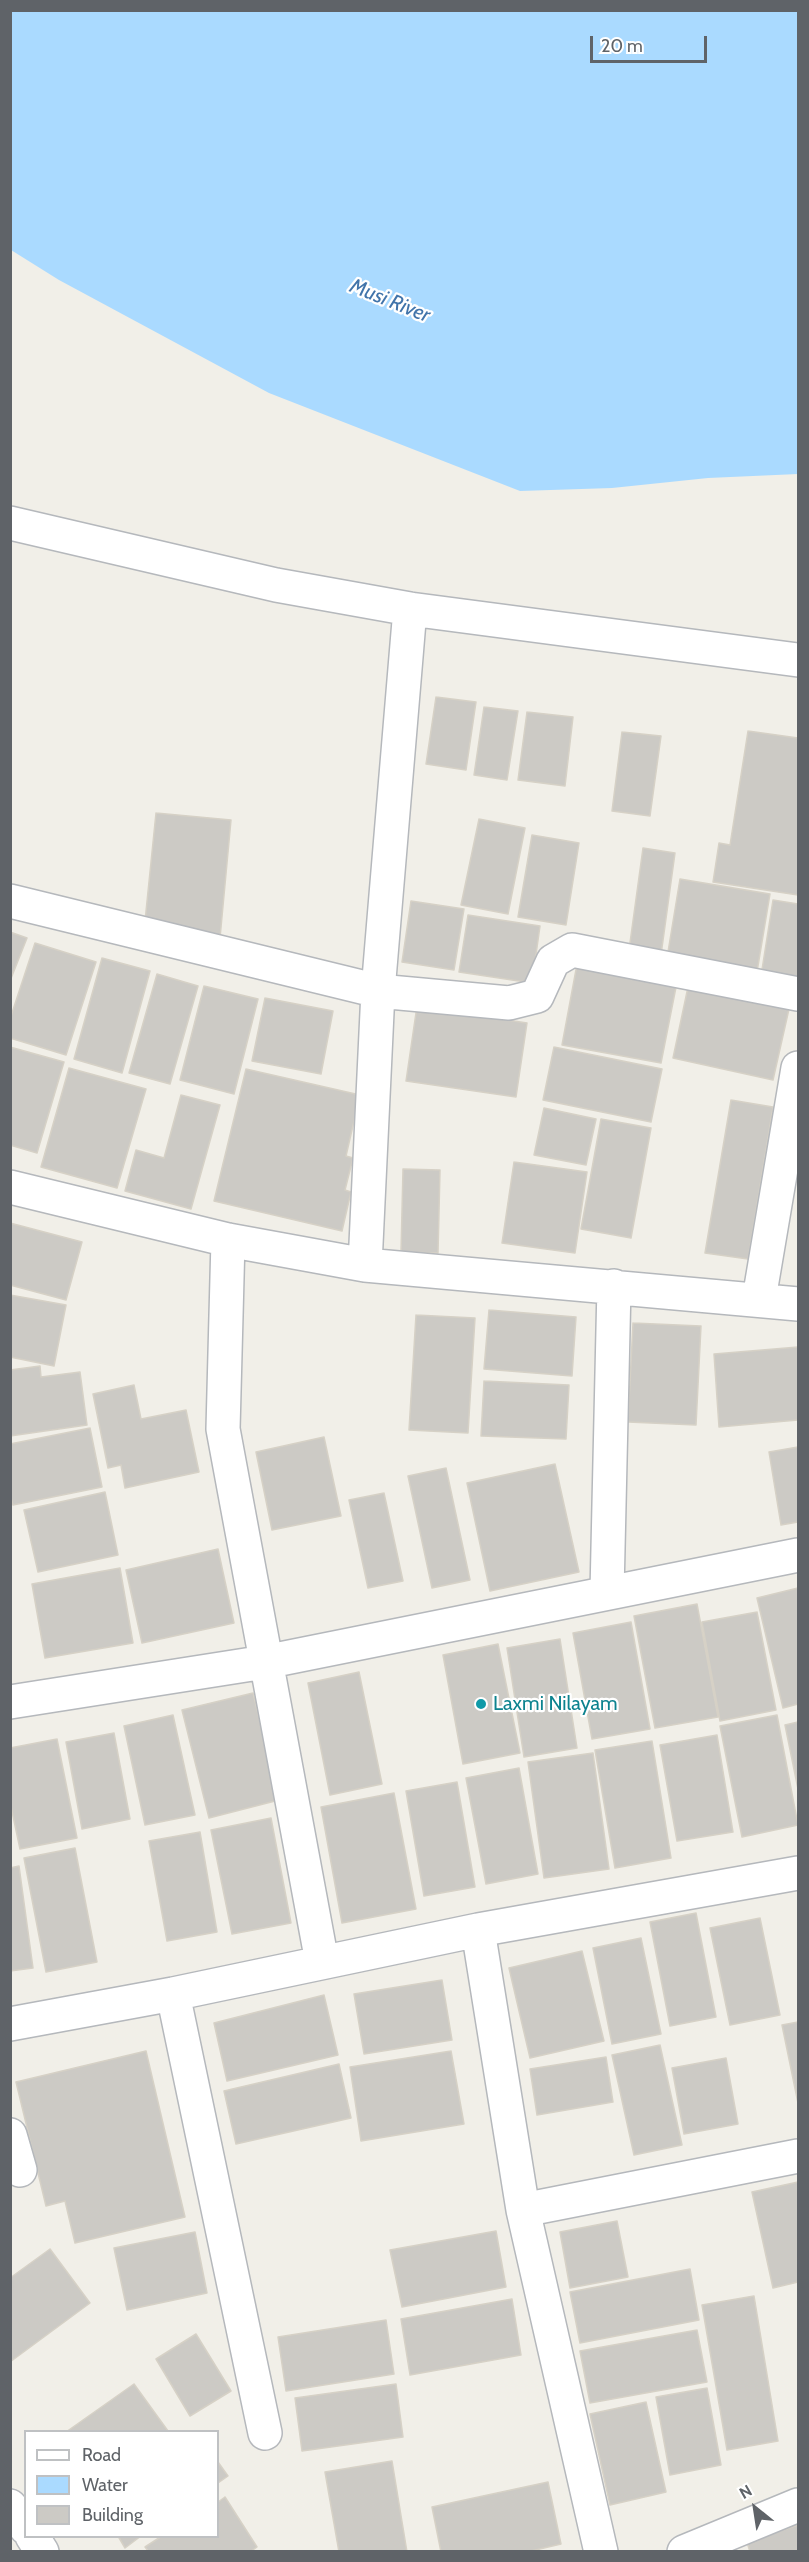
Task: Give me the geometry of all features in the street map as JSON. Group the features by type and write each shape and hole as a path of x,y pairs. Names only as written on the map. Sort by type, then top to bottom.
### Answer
{"street":[{"path":"10,523 276,585 410,609 798,660"},
{"path":"365,1265 378,991 410,609"},
{"path":"10,901 378,991 509,1002 537,996 553,961 572,950 798,994"},
{"path":"759,1299 798,1068"},
{"path":"10,1187 228,1240 365,1265 798,1304"},
{"path":"228,1240 223,1429 322,1962"},
{"path":"607,1592 614,1286"},
{"path":"10,1702 265,1662 798,1555"},
{"path":"10,2024 173,1994 478,1930 798,1873"},
{"path":"478,1930 523,2210 601,2552"},
{"path":"173,1994 265,2433"},
{"path":"10,2135 20,2170"},
{"path":"523,2210 798,2156"},
{"path":"684,2552 798,2505"},
{"path":"10,2506 24,2525"},
{"path":"33,2538 42,2552"}],"water":[{"name":"Musi River","path":"10,11 798,11 798,474 708,478 612,488 520,491 269,393 59,280 11,250"}],"building":[{"path":"436,697 476,702 466,770 426,764"},
{"path":"484,707 518,711 507,780 474,775"},
{"path":"527,712 573,717 565,786 518,780"},
{"path":"748,731 798,738 798,895 713,882 719,843 730,845"},
{"path":"622,732 661,736 650,816 612,811"},
{"path":"156,813 231,820 220,938 144,931"},
{"path":"479,819 525,828 508,914 461,905"},
{"path":"532,835 579,843 566,925 518,917"},
{"path":"643,848 675,853 661,955 629,950"},
{"path":"680,879 770,894 757,972 667,958"},
{"path":"773,900 798,904 798,982 761,976"},
{"path":"411,901 464,909 454,970 402,962"},
{"path":"468,915 540,926 532,983 459,972"},
{"path":"10,932 27,938 10,981"},
{"path":"35,943 96,962 66,1055 10,1038 10,1019"},
{"path":"102,958 150,971 122,1073 74,1059"},
{"path":"578,959 678,977 661,1063 562,1045"},
{"path":"157,974 198,986 170,1084 129,1073"},
{"path":"204,986 258,999 234,1094 180,1080"},
{"path":"688,987 789,1009 773,1080 673,1058"},
{"path":"265,998 333,1011 321,1074 252,1061"},
{"path":"417,1006 527,1023 516,1097 406,1081"},
{"path":"10,1047 64,1062 37,1153 10,1145"},
{"path":"554,1047 662,1069 651,1122 543,1100"},
{"path":"69,1068 146,1089 117,1188 41,1167"},
{"path":"246,1069 360,1095 346,1156 353,1158 345,1190 351,1192 342,1231 214,1201"},
{"path":"181,1095 220,1105 191,1209 125,1191 136,1150 164,1158"},
{"path":"731,1100 773,1107 748,1259 705,1253"},
{"path":"544,1108 596,1119 586,1165 534,1155"},
{"path":"601,1119 651,1128 631,1238 581,1229"},
{"path":"514,1162 587,1172 575,1253 502,1243"},
{"path":"403,1169 440,1170 438,1253 401,1252"},
{"path":"10,1223 82,1242 66,1300 10,1285"},
{"path":"10,1295 66,1305 54,1366 10,1357"},
{"path":"489,1310 576,1317 572,1376 484,1369"},
{"path":"416,1315 475,1318 468,1433 409,1430"},
{"path":"633,1323 701,1326 696,1425 628,1422"},
{"path":"798,1347 798,1420 719,1427 714,1354"},
{"path":"40,1366 41,1377 80,1372 87,1425 10,1436 10,1370"},
{"path":"484,1381 569,1385 566,1439 481,1436"},
{"path":"134,1385 141,1419 186,1410 199,1472 125,1488 121,1465 108,1468 93,1394"},
{"path":"90,1428 102,1487 13,1505 10,1494 10,1444"},
{"path":"324,1437 341,1516 272,1530 256,1452"},
{"path":"798,1447 798,1522 781,1525 769,1452"},
{"path":"555,1464 579,1572 490,1591 467,1483"},
{"path":"446,1468 470,1580 432,1588 408,1476"},
{"path":"105,1492 118,1555 38,1572 24,1510"},
{"path":"384,1493 403,1581 368,1588 349,1500"},
{"path":"218,1549 234,1623 142,1643 126,1570"},
{"path":"120,1568 133,1643 45,1658 32,1584"},
{"path":"798,1588 798,1704 783,1708 757,1598"},
{"path":"697,1604 718,1717 655,1728 634,1616"},
{"path":"757,1612 776,1710 720,1721 702,1622"},
{"path":"631,1622 650,1729 592,1739 573,1633"},
{"path":"560,1639 577,1748 524,1757 507,1648"},
{"name":"Laxmi Nilayam","path":"498,1644 520,1753 463,1764 443,1655"},
{"path":"359,1672 382,1784 330,1795 308,1683"},
{"path":"253,1693 279,1800 209,1818 182,1710"},
{"path":"173,1715 195,1815 145,1825 124,1726"},
{"path":"777,1715 798,1825 742,1837 720,1726"},
{"path":"798,1722 798,1789 785,1725"},
{"path":"114,1733 130,1819 82,1829 66,1742"},
{"path":"717,1735 733,1832 677,1841 660,1745"},
{"path":"57,1739 77,1838 20,1849 10,1802 10,1748"},
{"path":"652,1741 671,1858 615,1868 595,1750"},
{"path":"593,1753 609,1869 544,1878 528,1762"},
{"path":"519,1768 538,1874 486,1884 466,1778"},
{"path":"457,1782 475,1887 424,1896 406,1791"},
{"path":"394,1793 416,1909 342,1923 321,1807"},
{"path":"271,1818 291,1923 232,1934 211,1830"},
{"path":"200,1832 217,1932 167,1941 149,1841"},
{"path":"75,1848 97,1962 46,1972 24,1858"},
{"path":"19,1866 33,1968 10,1971 10,1868"},
{"path":"696,1913 716,2017 670,2026 650,1922"},
{"path":"760,1918 780,2015 730,2025 710,1928"},
{"path":"641,1938 661,2034 612,2044 593,1948"},
{"path":"582,1951 604,2041 530,2058 509,1968"},
{"path":"442,1980 452,2040 364,2054 354,1994"},
{"path":"324,1995 338,2055 227,2081 214,2023"},
{"path":"798,2022 798,2103 782,2025"},
{"path":"660,2045 682,2145 634,2155 612,2055"},
{"path":"146,2051 185,2217 75,2243 65,2201 46,2206 16,2082"},
{"path":"451,2051 464,2124 361,2141 350,2067"},
{"path":"606,2057 613,2102 537,2115 530,2069"},
{"path":"726,2058 738,2124 684,2134 672,2068"},
{"path":"339,2064 351,2118 236,2144 224,2091"},
{"path":"798,2182 798,2282 773,2288 752,2192"},
{"path":"617,2221 628,2277 570,2288 560,2232"},
{"path":"496,2231 506,2287 402,2307 390,2250"},
{"path":"195,2232 207,2293 127,2310 114,2248"},
{"path":"50,2249 90,2303 10,2362 10,2278"},
{"path":"690,2269 699,2320 580,2343 570,2292"},
{"path":"754,2296 778,2441 727,2450 702,2305"},
{"path":"512,2299 521,2355 410,2375 401,2319"},
{"path":"386,2320 394,2374 286,2391 278,2337"},
{"path":"697,2330 707,2382 590,2403 580,2351"},
{"path":"196,2334 231,2391 190,2416 156,2359"},
{"path":"134,2384 167,2430 69,2430"},
{"path":"396,2384 403,2437 302,2451 295,2398"},
{"path":"707,2388 721,2465 670,2475 656,2397"},
{"path":"646,2402 666,2492 610,2505 590,2414"},
{"path":"392,2461 407,2552 339,2552 325,2472"},
{"path":"219,2463 228,2476 219,2482"},
{"path":"548,2482 561,2544 527,2552 441,2552 432,2507"},
{"path":"225,2497 257,2547 250,2552 149,2552 145,2547 159,2538 219,2538 219,2501"},
{"path":"798,2525 798,2552 750,2552 747,2542"},
{"path":"119,2538 138,2538 125,2548"}],"place":[{"name":"Laxmi Nilayam","path":"481,1704"}]}
